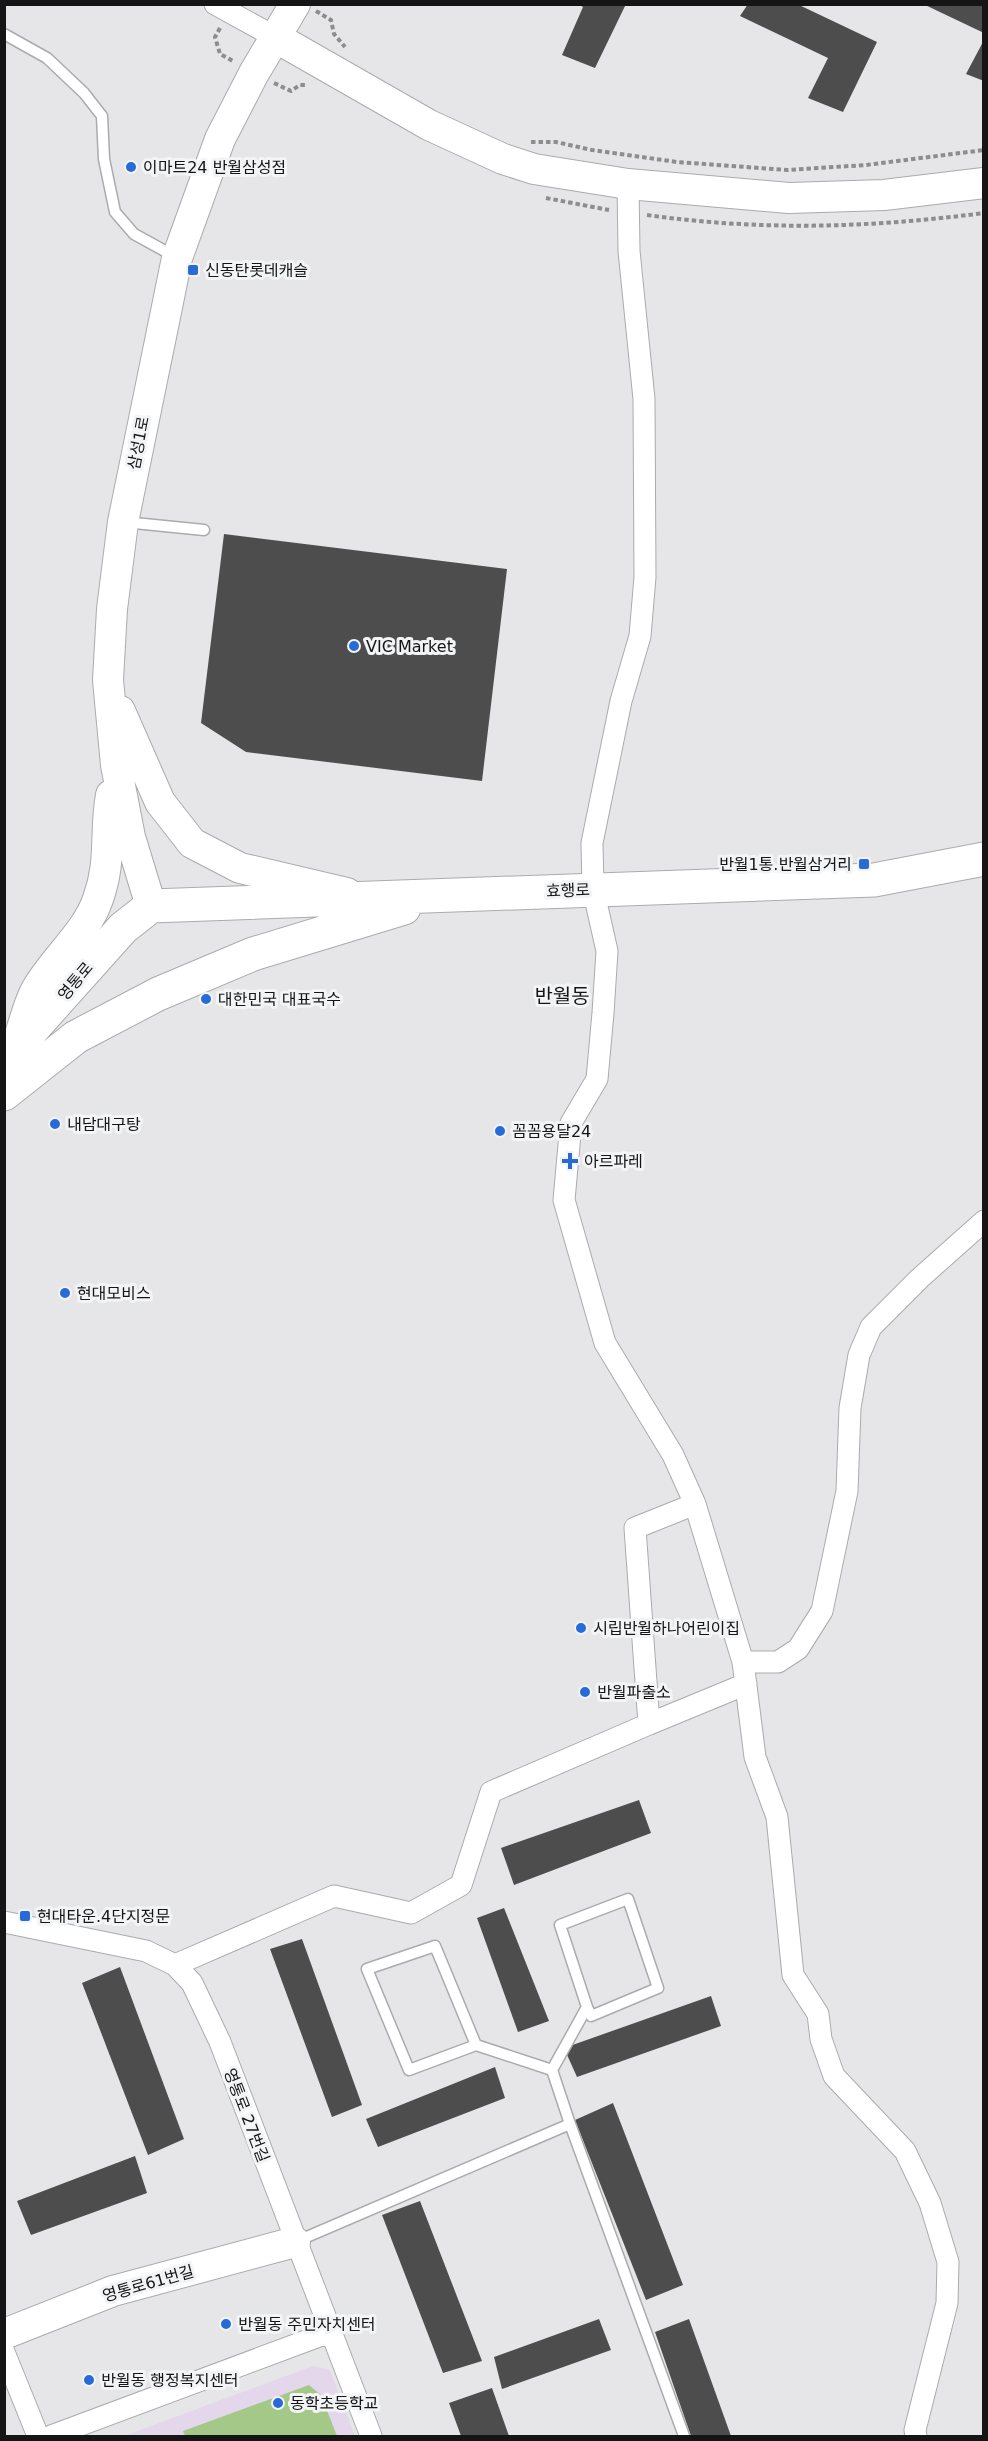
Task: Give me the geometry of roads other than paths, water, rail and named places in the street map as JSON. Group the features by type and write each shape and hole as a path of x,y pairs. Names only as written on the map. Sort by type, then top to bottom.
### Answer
{"main road":[{"name":"삼성1로","path":"151,906 130,837 116,765 108,680 112,609 123,522 177,258 220,139 295,4"},
{"path":"275,37 429,125 503,159 534,169 628,184 789,198 884,195 984,183"},
{"path":"108,680 139,759 160,802 192,843 240,868 367,898"},
{"path":"8,1050 36,990 69,947 97,902 106,874 109,846 108,813 116,765"},
{"name":"효행로","path":"151,906 874,880 984,859"},
{"path":"4,1094 76,1037 158,994 253,954 452,894"},
{"name":"영통로","path":"8,1050 47,1015 123,928 151,906"},
{"name":"영통로61번길","path":"4,2334 113,2291 295,2242"}],"street":[{"path":"215,4 275,37"},
{"path":"628,184 629,251 644,399 645,577 639,636 621,701 592,843 593,889 607,951 603,1013 597,1079 571,1123 564,1200 605,1342 673,1455 695,1504 743,1662 755,1757 777,1817 794,1975 818,2014 821,2039 834,2076 905,2151 930,2204 948,2262 947,2302 915,2430 916,2436"},
{"path":"743,1662 778,1662 798,1649 822,1611 847,1491 850,1408 859,1355 871,1328 920,1278 984,1221"},
{"path":"649,1724 635,1528 695,1504"},
{"path":"175,1965 334,1896 411,1913 461,1885 492,1792 746,1684"},
{"name":"영통로 27번길","path":"4,1922 146,1951 175,1965 192,1983 220,2042 371,2436"},
{"path":"51,2436 330,2332"},
{"path":"4,2352 38,2436"}],"lane":[{"path":"4,34 46,58 84,93 102,116 104,159 115,212 134,234 177,258"},
{"path":"123,522 204,530"},
{"path":"587,2007 591,2016 658,1988 628,1899 560,1925 587,2007 552,2070 684,2436"},
{"path":"476,2045 435,1946 367,1969 409,2070 476,2045 552,2070"},
{"path":"295,2242 570,2124"}],"place":[{"name":"이마트24 반월삼성점","path":"131,167"},
{"name":"신동탄롯데캐슬","path":"193,270"},
{"name":"VIC Market","path":"354,646"},
{"name":"반월1통.반월삼거리","path":"864,864"},
{"name":"대한민국 대표국수","path":"206,999"},
{"name":"내담대구탕","path":"55,1124"},
{"name":"꼼꼼용달24","path":"500,1131"},
{"name":"아르파레","path":"570,1161"},
{"name":"현대모비스","path":"65,1293"},
{"name":"시립반월하나어린이집","path":"581,1628"},
{"name":"반월파출소","path":"585,1692"},
{"name":"현대타운.4단지정문","path":"25,1916"},
{"name":"반월동 주민자치센터","path":"226,2324"},
{"name":"반월동 행정복지센터","path":"89,2380"},
{"name":"동학초등학교","path":"278,2403"}],"district":[{"name":"반월동","path":"562,996"}]}
